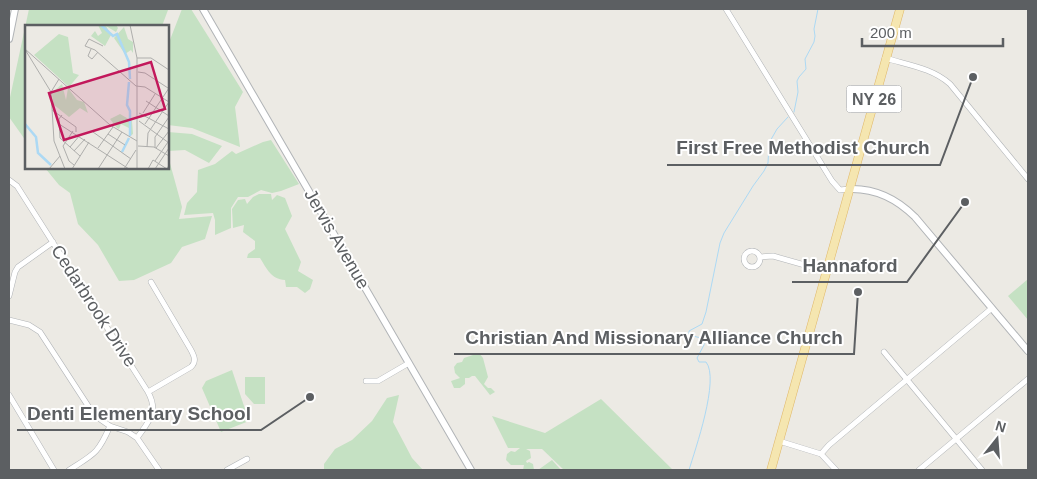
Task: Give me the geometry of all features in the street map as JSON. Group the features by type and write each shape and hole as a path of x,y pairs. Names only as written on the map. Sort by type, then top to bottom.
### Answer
{"main road":[{"name":"NY 26","path":"771,470 900,9"}],"street":[{"path":"9,39 15,9"},
{"name":"Jervis Avenue","path":"203,9 471,470"},
{"path":"726,9 832,181 840,190 858,188 892,198 904,206 1028,351"},
{"path":"886,58 922,68 942,77 950,84 1028,179"},
{"name":"Cedarbrook Drive","path":"9,180 17,186 153,400 154,408 149,420 137,438"},
{"path":"9,296 18,267 53,242"},
{"path":"760,257 773,256 826,271"},
{"path":"148,392 191,367 195,360 151,282"},
{"path":"821,454 992,308"},
{"path":"9,320 29,325 40,332 90,411 99,420 128,432 137,438 159,470"},
{"path":"884,352 982,470"},
{"path":"366,381 378,381 409,364"},
{"path":"919,470 1028,379"},
{"path":"9,395 54,470"},
{"path":"69,470 96,453 110,426"},
{"path":"779,441 821,454 836,470"},
{"path":"226,470 247,459"}],"green space":[{"path":"29,9 168,10 162,25 26,25"},
{"path":"182,9 191,9 243,92 235,107 240,147 192,128 169,125 169,42"},
{"path":"25,28 25,140 9,117 9,102"},
{"path":"169,132 192,134 222,146 209,163 185,150 169,151"},
{"path":"271,140 299,184 272,193 261,190 248,197 238,197 231,208 231,228 215,235 213,213 184,215 187,203 197,192 198,170 215,164 232,151 236,154"},
{"path":"169,160 182,207 179,219 212,216 205,239 182,247 171,263 134,280 119,281 98,245 78,224 70,193 59,185 46,169 169,169"},
{"path":"259,194 271,194 272,200 277,195 285,198 292,216 285,229 301,262 298,271 313,280 310,289 305,293 297,287 286,287 285,280 273,276 260,258 247,258 248,254 255,249 255,241 243,232 244,225 233,228 232,209 238,200 245,199 247,204 253,197"},
{"path":"1028,279 1028,320 1008,296"},
{"path":"479,353 483,358 488,377 484,384 495,392 490,395 475,376 465,378 465,384 460,388 454,388 451,381 460,378 455,373 454,367 457,363 462,362 464,358"},
{"path":"232,370 249,421 221,432 202,388 206,381"},
{"path":"245,377 265,377 265,404 254,404 245,394"},
{"path":"399,395 393,422 412,458 423,470 324,470 324,464 335,449 352,440 372,421 387,398"},
{"path":"601,399 673,470 564,470 542,449 526,449 530,451 531,458 526,461 533,464 534,470 523,470 524,465 511,465 506,460 507,454 511,451 515,452 520,448 508,448 492,416 545,433"},
{"path":"552,460 561,470 538,470"}],"waterway":[{"path":"794,112 798,92 797,81 806,69 805,59 814,42 814,29 818,9"},
{"path":"689,470 701,432 710,383 710,371 706,362 699,362 697,358 704,345 704,340 689,335 689,331 702,324 720,243 724,233 764,171 768,163 769,143 777,129 788,117"}],"place":[{"name":"First Free Methodist Church","path":"973,77"},
{"name":"Hannaford","path":"965,202"},
{"name":"Christian And Missionary Alliance Church","path":"858,292"},
{"name":"Denti Elementary School","path":"310,397"}]}
